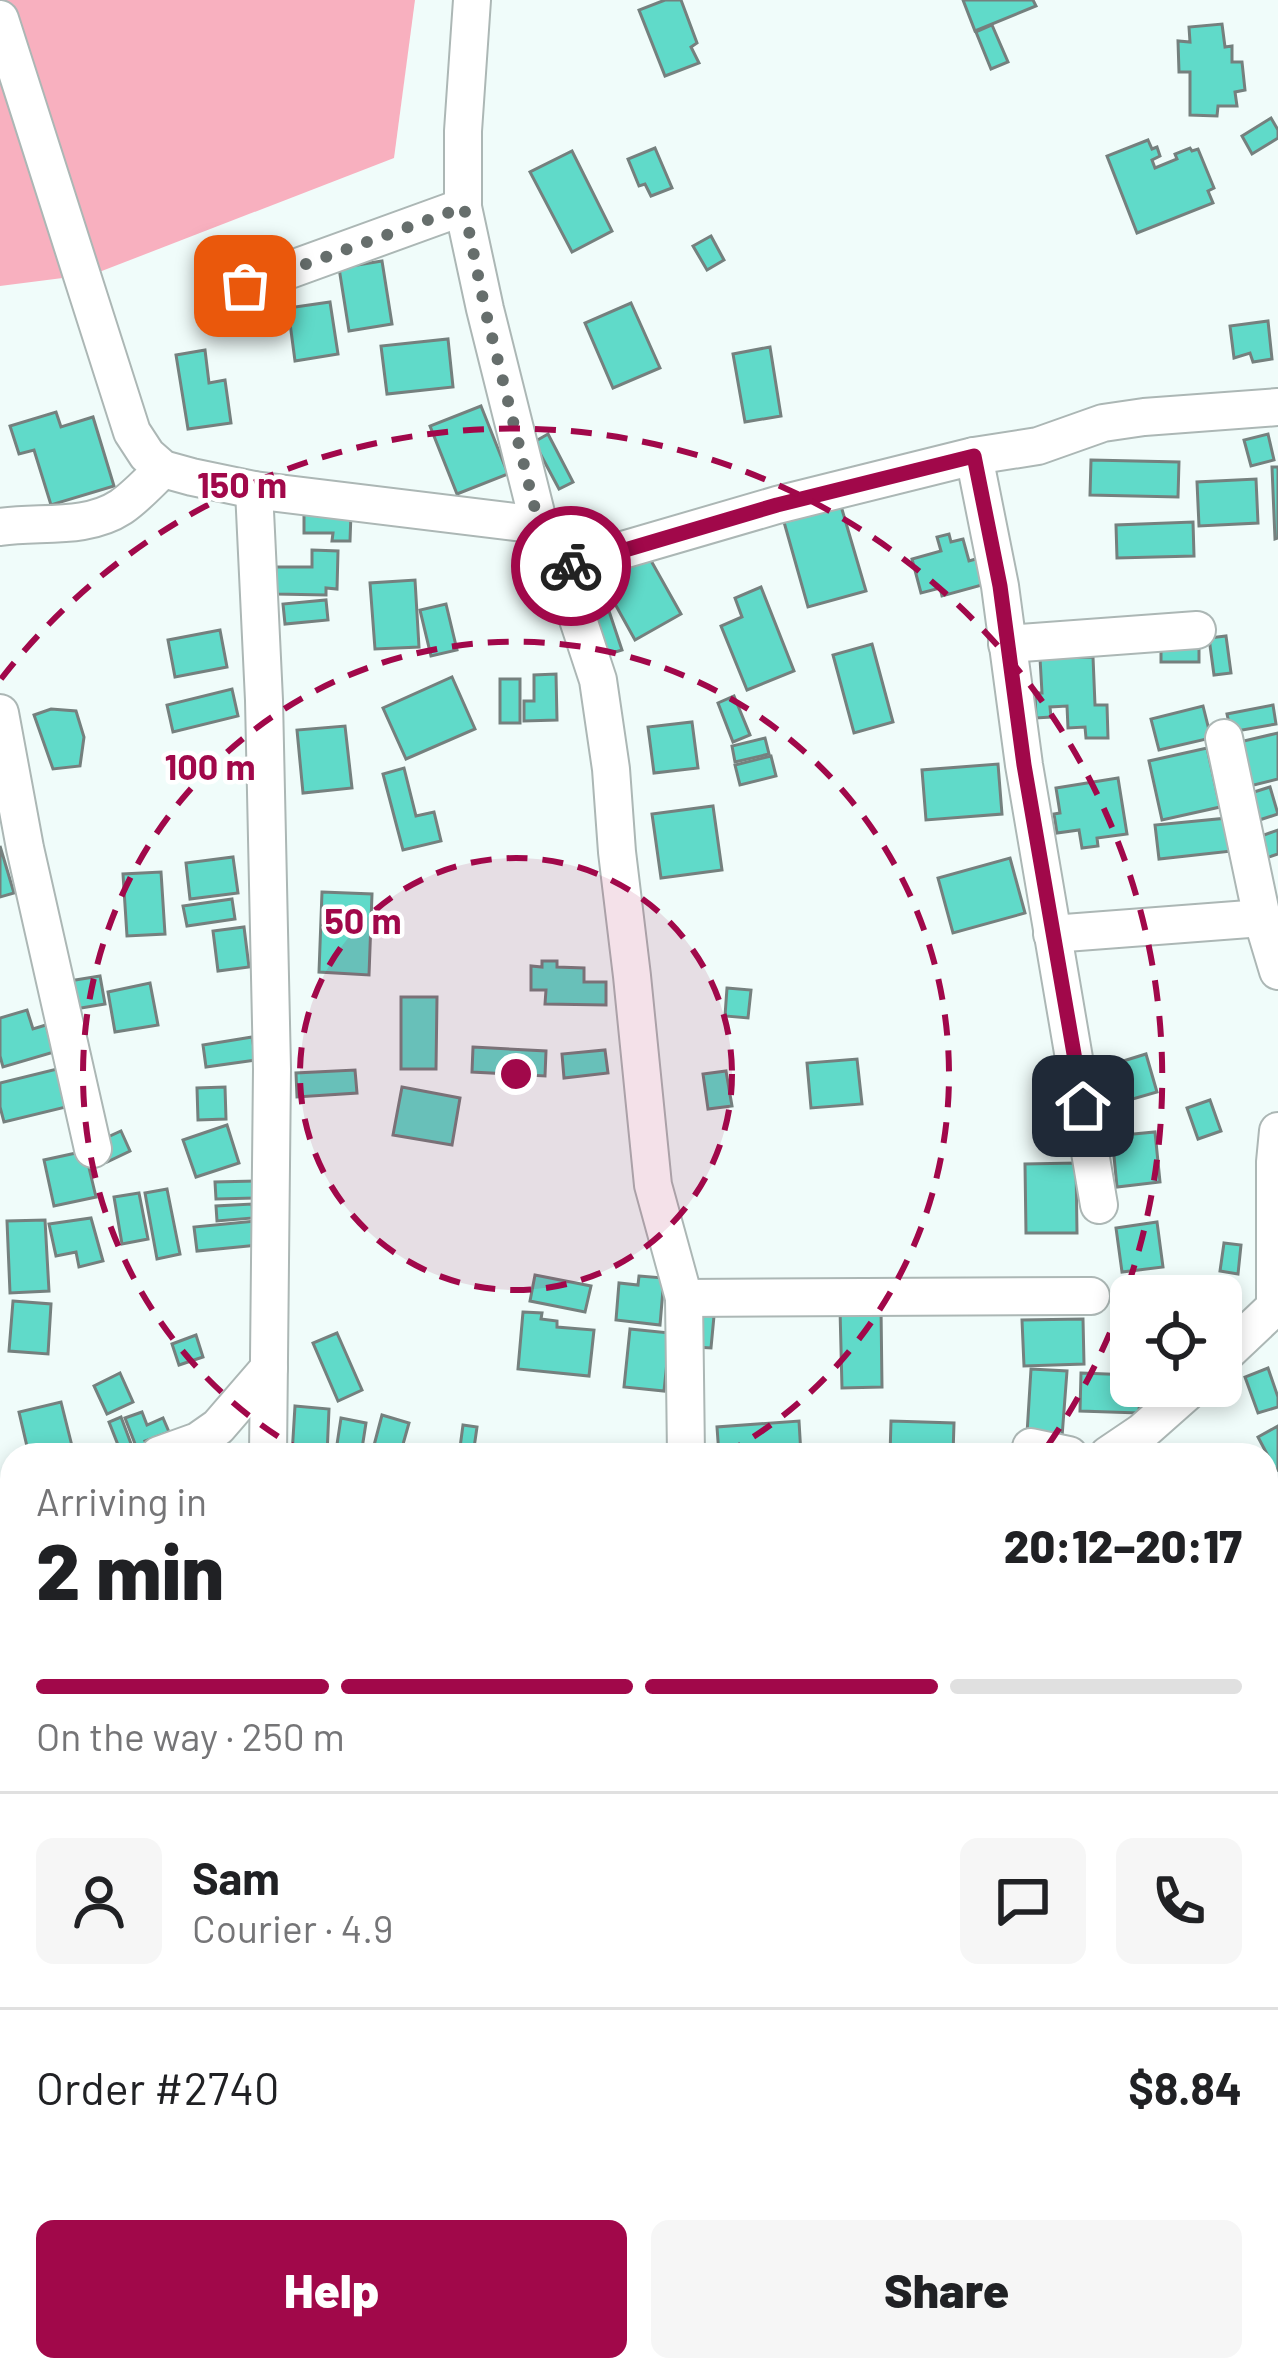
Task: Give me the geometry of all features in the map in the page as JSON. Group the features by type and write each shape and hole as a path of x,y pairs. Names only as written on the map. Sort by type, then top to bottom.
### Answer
{"street":[{"path":"472,0 463,131 464,207 539,525 561,568 598,680 653,1185 684,1298 686,1443"},
{"path":"0,20 132,432 147,455 163,469 254,490 539,525"},
{"path":"245,286 464,207"},
{"path":"561,568 777,505 974,456 1038,446 1103,423 1278,407"},
{"path":"974,456 994,550 1052,934 1100,1205"},
{"path":"0,527 107,514 124,505 163,469"},
{"path":"254,490 272,1069 268,1443"},
{"path":"1007,644 1197,630"},
{"path":"0,712 25,848 93,1149"},
{"path":"1223,737 1278,971"},
{"path":"1052,934 1262,917"},
{"path":"1242,1341 1277,1314 1278,1131"},
{"path":"684,1298 1091,1297"},
{"path":"192,1443 218,1427 269,1368"},
{"path":"1126,1443 1170,1407"}],"shaded area":[{"path":"0,0 415,0 394,158 94,274 0,286"}],"building":[{"path":"665,0 681,0 699,63 665,76 639,10"},
{"path":"963,0 1033,0 1036,6 975,31"},
{"path":"1222,24 1225,47 1232,46 1232,62 1242,62 1245,90 1235,92 1237,106 1218,106 1217,116 1190,115 1190,72 1179,72 1178,41 1190,42 1189,27"},
{"path":"992,25 1008,62 991,69 976,32"},
{"path":"1271,118 1278,138 1252,154 1242,136"},
{"path":"1148,140 1160,156 1152,160 1155,168 1177,159 1175,154 1198,149 1214,188 1208,191 1213,203 1137,233 1107,156"},
{"path":"655,148 672,188 651,196 645,184 639,186 628,159"},
{"path":"572,151 612,231 572,252 530,172"},
{"path":"711,236 724,260 707,270 693,246"},
{"path":"382,261 392,324 349,331 339,268"},
{"path":"330,302 338,354 295,361 288,308"},
{"path":"631,303 660,368 613,388 585,323"},
{"path":"1268,321 1272,359 1253,362 1250,353 1234,358 1230,326"},
{"path":"448,339 453,387 387,394 381,346"},
{"path":"770,347 781,416 745,422 733,354"},
{"path":"205,350 209,383 225,380 231,423 188,429 176,355"},
{"path":"481,406 508,474 457,494 430,426"},
{"path":"56,412 61,427 93,417 114,486 51,505 34,450 19,454 10,426"},
{"path":"548,434 573,482 559,489 534,442"},
{"path":"1268,434 1274,460 1251,466 1244,440"},
{"path":"1091,460 1179,462 1178,497 1090,495"},
{"path":"1272,467 1278,467 1275,539"},
{"path":"1256,479 1258,523 1199,526 1197,482"},
{"path":"841,506 866,591 808,607 784,522"},
{"path":"304,513 351,513 350,541 332,541 333,533 304,533"},
{"path":"1193,522 1194,556 1117,558 1116,525"},
{"path":"949,534 951,542 963,539 969,561 976,559 982,585 942,596 940,588 921,593 912,559 941,551 937,537"},
{"path":"312,550 338,551 337,589 326,588 326,595 276,594 276,567 312,567"},
{"path":"645,550 681,614 635,640 599,575"},
{"path":"415,580 419,647 375,649 370,583"},
{"path":"761,587 794,671 747,690 721,626 742,617 735,598"},
{"path":"602,590 622,650 596,658 577,597"},
{"path":"326,600 328,620 285,624 283,604"},
{"path":"446,604 457,650 431,656 420,610"},
{"path":"220,630 227,667 175,677 168,640"},
{"path":"1226,636 1231,673 1214,675 1209,638"},
{"path":"872,644 893,722 854,733 833,655"},
{"path":"1161,644 1199,644 1199,662 1161,662"},
{"path":"1093,657 1095,705 1107,705 1108,738 1086,738 1085,727 1068,728 1067,706 1050,707 1051,717 1036,718 1035,693 1042,693 1040,658"},
{"path":"556,674 557,720 524,721 524,701 534,701 534,675"},
{"path":"452,677 475,729 406,759 383,708"},
{"path":"500,679 520,679 520,723 500,723"},
{"path":"232,689 238,716 173,732 167,705"},
{"path":"734,696 750,735 733,742 718,703"},
{"path":"1273,705 1276,724 1231,732 1227,714"},
{"path":"1203,706 1211,738 1159,750 1151,719"},
{"path":"51,709 76,711 84,737 80,766 53,769 34,715"},
{"path":"692,722 698,768 654,773 648,727"},
{"path":"345,726 352,788 303,793 297,730"},
{"path":"1278,733 1278,779 1246,787 1235,743"},
{"path":"765,738 769,754 735,762 732,746"},
{"path":"1207,748 1220,807 1162,820 1149,761"},
{"path":"771,756 776,776 740,785 735,765"},
{"path":"998,764 1002,814 926,820 922,770"},
{"path":"404,768 416,816 434,812 441,841 403,850 383,774"},
{"path":"1118,778 1127,834 1097,838 1098,846 1082,848 1079,830 1057,833 1056,788"},
{"path":"1270,787 1278,814 1247,824 1238,797"},
{"path":"713,806 722,870 661,878 652,814"},
{"path":"1228,818 1232,851 1159,859 1155,825"},
{"path":"1278,830 1278,854 1260,860 1253,839"},
{"path":"0,846 14,893 0,897"},
{"path":"233,857 238,893 190,899 186,863"},
{"path":"1010,858 1025,913 953,933 938,878"},
{"path":"161,872 165,934 127,936 123,874"},
{"path":"322,892 372,894 369,975 319,972"},
{"path":"232,899 235,919 187,926 183,906"},
{"path":"244,927 249,967 218,971 213,931"},
{"path":"542,961 584,968 584,982 606,982 606,1005 545,1004 546,990 531,990 531,966 542,967"},
{"path":"100,976 105,1004 69,1010 63,982"},
{"path":"150,983 158,1025 115,1032 108,992"},
{"path":"727,988 751,990 748,1018 725,1016"},
{"path":"401,997 437,997 436,1069 401,1069"},
{"path":"27,1010 33,1029 46,1025 54,1052 3,1067 0,1018"},
{"path":"252,1037 256,1060 206,1067 203,1045"},
{"path":"473,1047 546,1051 545,1076 472,1072"},
{"path":"605,1050 608,1073 564,1078 562,1054"},
{"path":"1146,1054 1157,1092 1105,1107 1094,1070"},
{"path":"857,1059 862,1104 811,1108 807,1063"},
{"path":"57,1069 66,1107 4,1122 0,1083"},
{"path":"355,1070 357,1093 297,1097 296,1073"},
{"path":"726,1071 732,1106 708,1109 703,1074"},
{"path":"225,1087 226,1119 198,1120 197,1088"},
{"path":"402,1087 460,1098 452,1145 393,1135"},
{"path":"1210,1100 1221,1131 1198,1139 1187,1108"},
{"path":"227,1125 239,1163 196,1177 183,1140"},
{"path":"121,1131 130,1151 107,1162 97,1142"},
{"path":"1155,1132 1160,1182 1117,1187 1112,1136"},
{"path":"85,1151 96,1197 54,1206 44,1160"},
{"path":"1076,1163 1077,1233 1026,1233 1025,1164"},
{"path":"259,1181 259,1198 216,1199 215,1182"},
{"path":"167,1189 180,1254 157,1259 145,1193"},
{"path":"139,1193 148,1239 122,1244 114,1197"},
{"path":"252,1204 253,1218 217,1221 216,1206"},
{"path":"91,1218 103,1261 79,1267 76,1252 56,1256 49,1224"},
{"path":"45,1220 49,1291 10,1293 7,1221"},
{"path":"257,1221 259,1245 197,1251 194,1227"},
{"path":"1157,1222 1163,1267 1122,1272 1116,1228"},
{"path":"1224,1243 1241,1245 1238,1274 1220,1271"},
{"path":"535,1275 591,1286 585,1312 530,1301"},
{"path":"639,1276 664,1278 660,1325 616,1320 619,1283 638,1285"},
{"path":"13,1301 51,1304 48,1354 9,1351"},
{"path":"881,1308 882,1387 842,1388 840,1309"},
{"path":"523,1312 542,1313 541,1319 557,1321 557,1327 594,1330 589,1376 518,1369"},
{"path":"699,1314 714,1316 711,1348 696,1347"},
{"path":"1083,1319 1084,1364 1024,1366 1022,1320"},
{"path":"630,1329 670,1333 664,1391 624,1387"},
{"path":"337,1333 362,1390 338,1401 313,1343"},
{"path":"196,1335 203,1357 179,1365 172,1344"},
{"path":"1268,1368 1278,1407 1258,1413 1245,1377"},
{"path":"1031,1369 1067,1371 1062,1437 1027,1434"},
{"path":"120,1373 133,1402 107,1414 94,1386"},
{"path":"1081,1373 1110,1374 1110,1407 1139,1407 1139,1413 1080,1411"},
{"path":"61,1402 71,1443 26,1443 19,1412"},
{"path":"295,1406 329,1409 328,1443 293,1443"},
{"path":"142,1412 147,1425 163,1418 169,1432 135,1443 125,1418"},
{"path":"382,1415 409,1423 403,1443 375,1443"},
{"path":"121,1417 131,1443 117,1443 109,1422"},
{"path":"341,1418 366,1423 363,1443 337,1443"},
{"path":"799,1421 800,1443 718,1443 717,1427"},
{"path":"891,1421 954,1423 953,1443 890,1443"},
{"path":"463,1425 477,1427 475,1443 461,1443"},
{"path":"1278,1426 1278,1443 1261,1443 1258,1437"}],"way so far":[{"path":"245,286 464,207 539,525 561,568 571,566"}],"route":[{"path":"571,566 777,505 974,456 1000,586 1024,765 1083,1106"}]}
